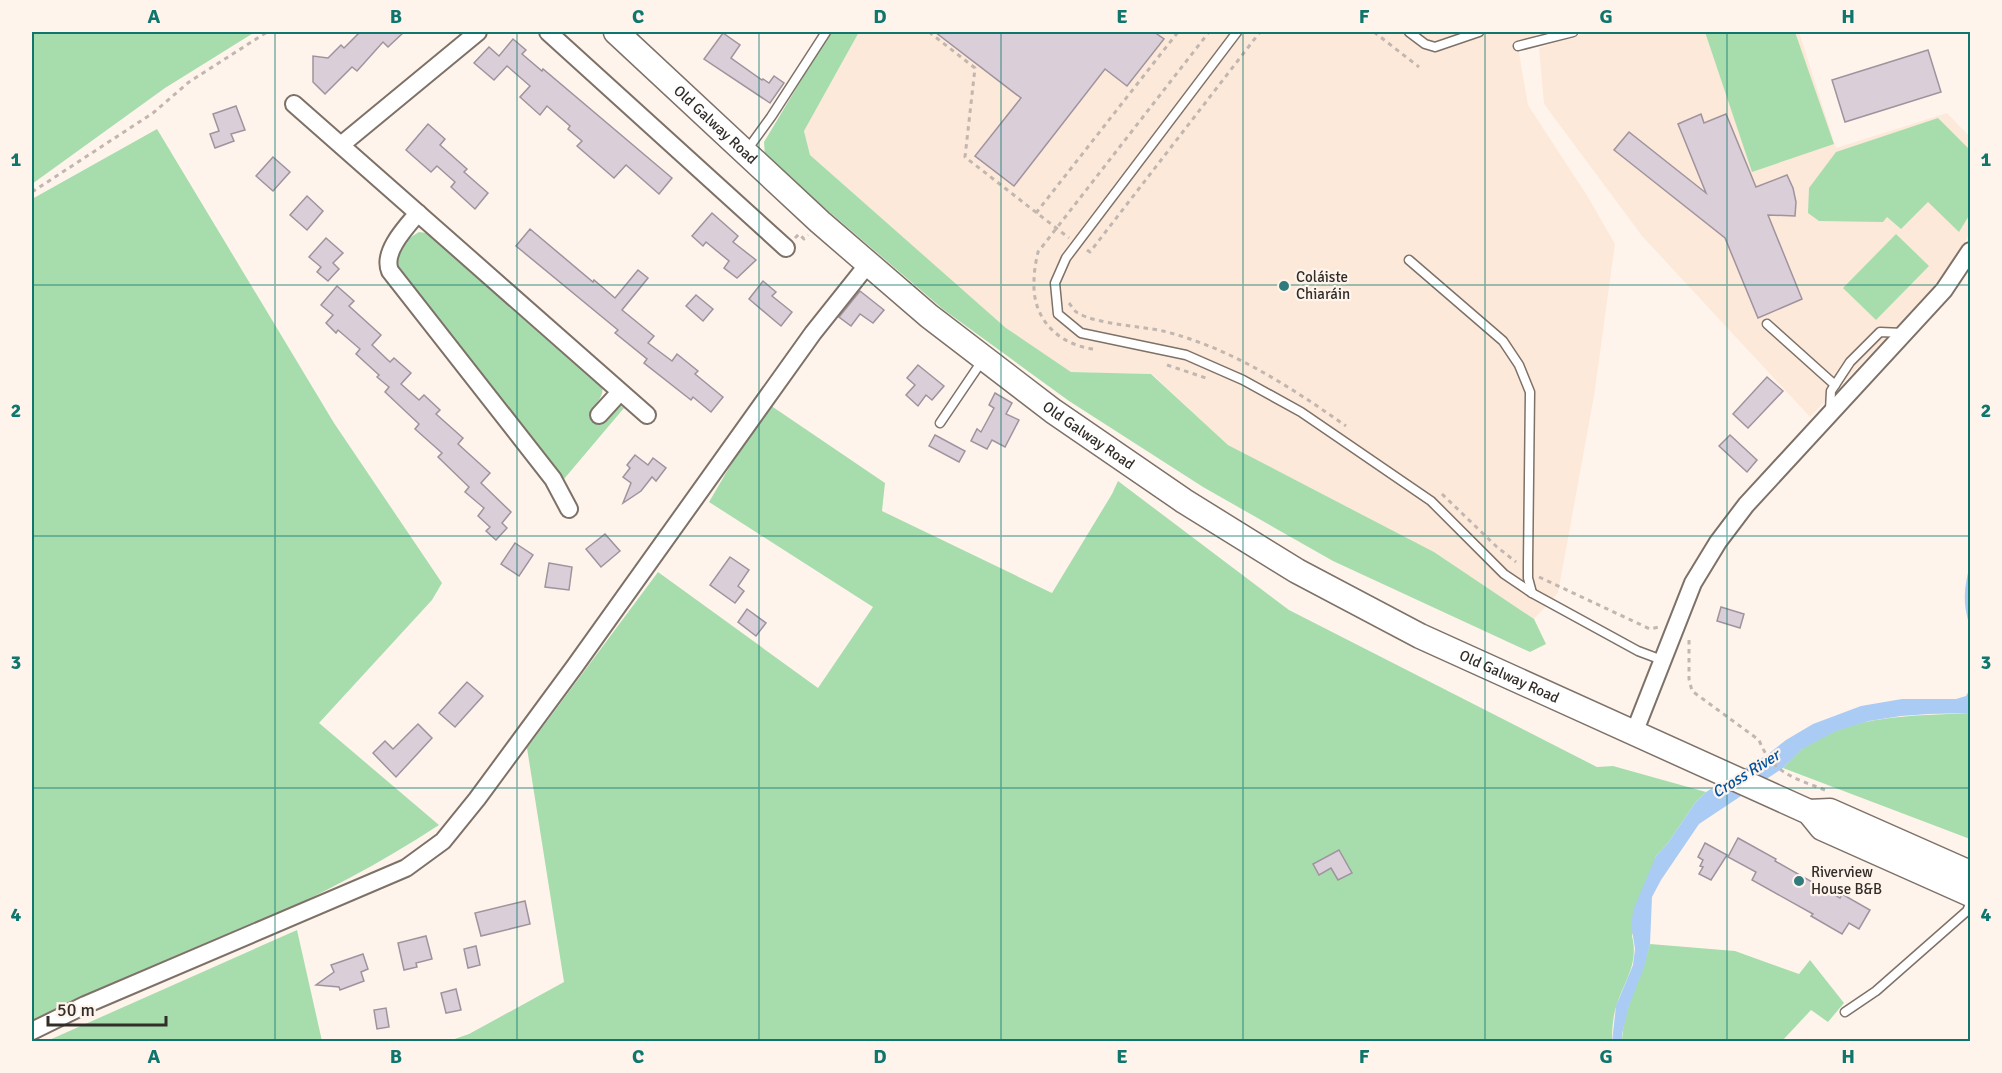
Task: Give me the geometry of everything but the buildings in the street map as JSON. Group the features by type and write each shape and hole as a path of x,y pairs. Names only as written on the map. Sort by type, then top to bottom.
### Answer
{"main road":[{"name":"Old Galway Road","path":"616,32 820,222 929,316 1053,411 1184,501 1297,571 1420,636 1809,812"},
{"path":"1809,812 1830,811 1971,873"},
{"path":"1809,812 1822,828 1971,894"}],"street":[{"path":"340,145 478,32"},
{"path":"548,32 786,248"},
{"path":"294,104 647,415"},
{"path":"418,213 390,253 387,264 390,270 553,479 569,509"},
{"path":"1634,734 1693,583 1718,542 1746,505 1944,290 1971,251"},
{"path":"32,1031 85,1005 406,868 442,841 477,799 575,666 813,333 868,264"},
{"path":"599,415 620,392"}],"lane":[{"path":"745,153 826,32"},
{"path":"1238,32 1066,258 1055,283 1058,314 1081,333 1186,355 1243,380 1301,411 1431,501 1504,574 1532,593 1638,651 1662,660"},
{"path":"1409,32 1425,44 1435,47 1479,32"},
{"path":"1518,46 1573,32"},
{"path":"1409,260 1503,341 1519,365 1530,392 1528,571 1532,593"},
{"path":"1767,324 1835,385"},
{"path":"1830,413 1831,391 1850,362 1880,332 1904,333"},
{"path":"940,423 984,358"},
{"path":"1845,1012 1876,991 1967,911 1971,904"}],"path":[{"path":"32,192 153,113 189,82 267,32"},
{"path":"930,32 975,68 965,158 1055,229 1090,252 1260,32"},
{"path":"1036,213 1178,32"},
{"path":"1101,350 1079,347 1061,339 1046,324 1037,306 1034,282 1038,252 1209,32"},
{"path":"1374,32 1419,67"},
{"path":"786,248 799,234 804,239 820,222"},
{"path":"1162,363 1212,381"},
{"path":"1517,563 1551,584 1650,628 1654,629 1664,621"},
{"path":"1689,638 1689,679 1692,691 1759,740 1763,749 1781,772"}],"shaded area":[{"name":"Coláiste Chiaráin","path":"859,32 1540,32 1518,47 1528,105 1588,197 1615,244 1594,396 1558,593 1534,619 1434,552 1228,445 1152,374 1071,372 1006,328 810,155 804,131"},
{"path":"1588,32 1799,32 1836,148 1947,113 1970,137 1970,233 1946,275 1810,417 1642,236 1544,104 1539,48"}],"green space":[{"path":"32,32 255,32 165,88 32,184"},
{"path":"830,32 859,32 804,131 810,155 1006,328 1071,372 1151,374 1228,445 1434,552 1534,619 1546,644 1530,652 1333,561 1203,487 1069,401 944,310 765,157 764,142"},
{"path":"1705,32 1795,32 1834,144 1752,172"},
{"path":"1938,118 1970,150 1970,214 1959,232 1928,202 1901,229 1887,217 1883,222 1819,221 1808,213 1809,188 1836,152"},
{"path":"157,129 334,423 442,583 432,600 319,723 439,825 391,855 292,908 32,1022 32,199"},
{"path":"419,232 434,234 602,382 601,396 593,407 602,417 618,404 624,408 564,479 402,274 395,260 403,242"},
{"path":"1896,234 1929,266 1876,320 1843,288"},
{"path":"767,403 885,483 882,511 1052,593 1118,481 1289,610 1597,767 1613,766 1706,792 1695,803 1668,843 1656,856 1632,936 1634,955 1616,1008 1612,1041 446,1042 469,1034 564,982 527,748 658,572 818,688 873,607 709,502"},
{"path":"1970,713 1970,839 1783,768 1803,748 1822,737 1862,723 1905,716"},
{"path":"297,930 322,1041 47,1041"},
{"path":"1650,944 1735,951 1799,974 1810,960 1844,1003 1828,1022 1811,1010 1782,1041 1622,1042 1625,1018"}],"water":[{"path":"1970,565 1970,626 1965,595"},
{"name":"Cross River","path":"1970,689 1970,713 1901,716 1869,721 1836,731 1802,749 1783,768 1699,824 1652,897 1650,944 1644,967 1629,1006 1622,1041 1612,1042 1616,1006 1633,965 1635,949 1631,923 1634,908 1656,856 1668,843 1695,803 1706,792 1813,724 1861,706 1902,699 1956,699 1966,696"}],"place":[{"name":"Coláiste Chiaráin","path":"1284,286"},
{"name":"Riverview House B&B","path":"1799,881"}]}
